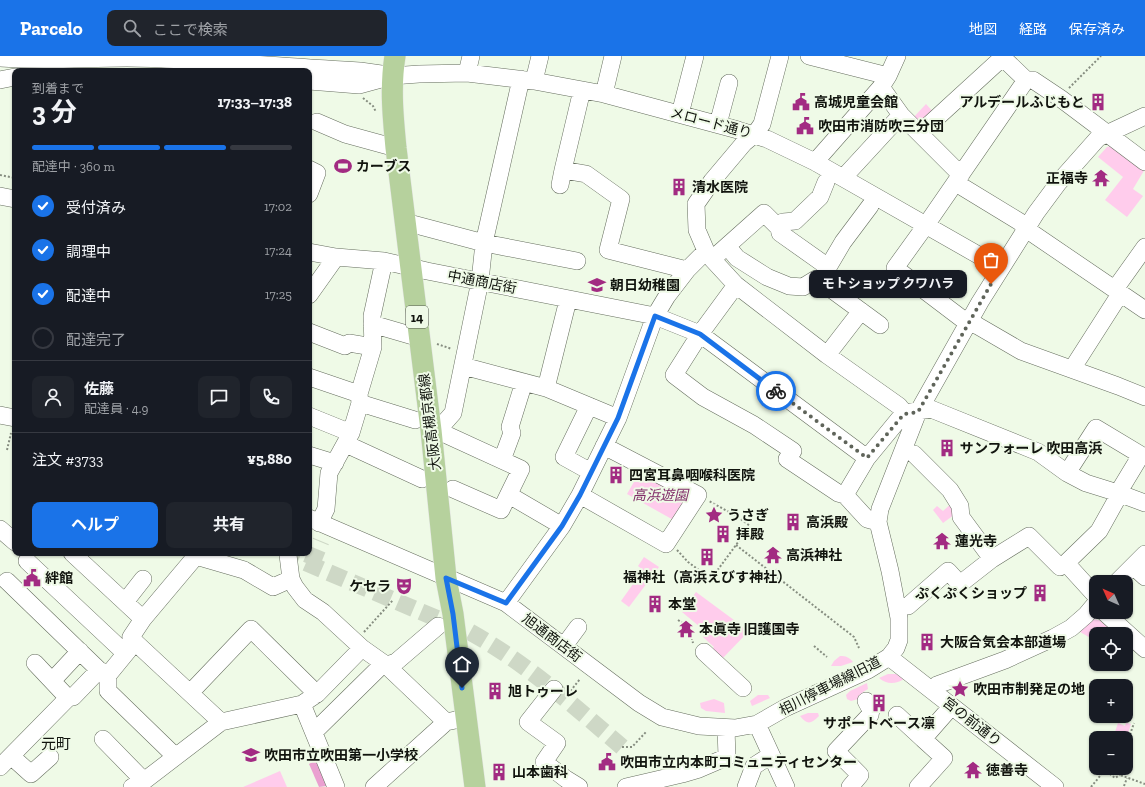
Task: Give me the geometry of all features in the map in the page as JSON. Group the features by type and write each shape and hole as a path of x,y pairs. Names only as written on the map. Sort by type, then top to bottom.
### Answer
{"main road":[{"name":"大阪高槻京都線","path":"394,66 392,103 396,148 431,428 446,578 453,614 456,720 475,787"}],"street":[{"path":"467,72 471,56"},
{"path":"431,428 445,422 452,413 480,281 484,243 528,80 540,56"},
{"path":"604,94 613,56"},
{"path":"680,114 695,56"},
{"path":"780,56 762,124 755,134 744,143 712,181 696,204 697,230 709,255 736,286 828,355 911,413"},
{"path":"809,56 885,81 901,115 920,133 958,179 1020,222 1026,229 1145,310"},
{"path":"815,162 885,81 897,56"},
{"path":"920,133 1002,57 1026,80 1033,80 1060,98 1145,162"},
{"name":"メロード通り","path":"6,71 28,60 68,58 127,58 158,66 231,60 309,68"},
{"name":"メロード通り","path":"312,68 360,71 394,66 419,74 467,72 528,80 604,94 755,134 815,162 1001,268"},
{"path":"1026,80 895,268 968,322 978,326 1021,351 1118,386 1145,398"},
{"path":"718,124 729,83"},
{"path":"582,90 562,178 586,174 622,199 602,248 687,270"},
{"path":"843,178 901,115"},
{"name":"相川停車場線旧道","path":"726,728 757,724 785,708 868,670 889,657 896,648 899,640 899,618 890,571 878,522 880,509 911,413 1036,213 1059,182 1098,138 1145,116"},
{"path":"317,122 345,134 396,148"},
{"path":"312,170 317,173 312,186"},
{"path":"779,228 783,222 795,221 820,197 826,182"},
{"path":"0,196 12,198"},
{"path":"727,246 737,258 768,277 789,286 803,287 824,274 843,242 870,206"},
{"path":"506,603 562,526 580,495 618,418 655,316 667,296 687,270 709,255 727,246 764,213 779,228 780,233 861,311 880,325"},
{"path":"405,222 484,243 576,261"},
{"path":"1072,369 1145,247"},
{"name":"中通商店街","path":"312,253 336,257 384,262 568,300 655,316 700,334 867,458"},
{"path":"312,291 336,257"},
{"path":"314,520 326,509 329,473 348,438 360,398 373,347 372,316 384,262"},
{"path":"736,286 700,334 674,375 703,397 754,425 793,451 787,459 838,494 845,495 867,519 878,522"},
{"path":"546,388 568,300"},
{"path":"828,355 861,311"},
{"path":"372,324 420,338"},
{"path":"312,333 345,346 349,342 373,347"},
{"path":"463,366 546,388 618,418"},
{"path":"312,378 431,428 521,468 501,510 453,489"},
{"path":"502,460 512,432 510,427 524,382"},
{"path":"589,406 564,457 591,472"},
{"path":"845,495 867,458 911,413 931,409 1038,452 1068,473 1086,483 1118,492 1145,503"},
{"path":"0,415 12,425"},
{"path":"312,418 422,479"},
{"path":"908,606 948,571 960,584 992,559 1028,536 1060,567 1099,531 1118,497 1118,492 1141,455 1096,428 1068,473"},
{"path":"580,495 666,544 698,495 604,446"},
{"path":"914,454 950,490 960,506 961,517 992,559"},
{"path":"312,456 335,463"},
{"path":"509,495 562,526"},
{"name":"旭通商店街","path":"314,520 506,603 640,703 662,717 699,726 726,728"},
{"path":"0,529 12,539"},
{"path":"1139,572 1145,554"},
{"path":"175,756 108,691 104,672 3,583 29,556 130,648 190,693 221,722"},
{"path":"75,556 143,619"},
{"path":"50,757 31,774 6,761 68,698 73,697 104,672 130,648 131,637 143,619 196,556 244,570 273,587 291,579"},
{"path":"288,556 291,579 305,600 323,612 358,645 456,720 374,787"},
{"path":"1066,563 1089,593"},
{"path":"125,602 143,579"},
{"path":"931,690 937,685 1005,660 1054,638 1071,628 1089,612"},
{"path":"1113,619 1145,649"},
{"path":"314,732 380,667 396,662 438,626"},
{"path":"564,646 578,627"},
{"path":"190,693 251,629 317,694"},
{"path":"102,739 138,784 221,722 302,704 317,694 358,645"},
{"path":"698,648 743,688"},
{"path":"52,681 80,651"},
{"name":"宮の前通り","path":"889,657 1055,787"},
{"path":"35,663 68,698"},
{"path":"559,694 528,722 557,743 544,762 572,783"},
{"path":"850,787 860,775 836,751 870,715 871,710 866,701"},
{"path":"302,704 336,787"},
{"path":"923,739 951,707"},
{"path":"898,715 944,758 918,787"},
{"path":"757,724 786,787"},
{"path":"626,787 699,769 727,757 726,728"},
{"path":"746,787 754,766 772,755"},
{"path":"686,787 699,772 699,769"}],"path":[{"path":"1060,98 1101,56"},
{"path":"360,97 373,106 377,114"},
{"path":"0,175 12,177"},
{"path":"7,450 12,430"},
{"path":"698,495 750,526 708,582"},
{"path":"736,545 854,637 859,648"},
{"path":"680,552 688,562 711,579"},
{"path":"773,574 778,568"},
{"path":"698,578 702,572"},
{"path":"358,645 394,600"},
{"path":"678,620 689,627 698,648"},
{"path":"814,646 827,658"},
{"path":"559,694 580,679"},
{"path":"1133,732 1134,723"},
{"path":"622,747 632,747 646,732"},
{"path":"1091,787 1105,770 1115,778 1119,775"},
{"path":"1122,775 1145,784"},
{"path":"1124,786 1127,778"}],"green space":[{"path":"926,104 935,114 921,128 912,119"},
{"path":"1115,145 1145,169 1133,189 1143,196 1127,217 1105,200 1123,177 1098,157 1107,147"},
{"name":"高浜遊園","path":"642,468 692,496 677,522 627,494"},
{"path":"953,502 958,512 943,523 933,510 937,506 943,511"},
{"path":"644,557 659,567 629,607 621,601 643,570 638,566"},
{"path":"696,592 748,632 721,660 711,650 714,647 703,637 706,632 682,612"},
{"path":"1092,619 1099,620 1108,627 1089,627 1089,637 1080,632"},
{"path":"840,656 847,657 853,662 841,666 831,666"},
{"path":"888,674 896,674 904,679 898,682 888,683 879,678"},
{"path":"867,683 868,689 863,692 858,699 851,701 847,699 846,695 850,691"},
{"path":"758,695 768,695 770,698 752,706 750,701"},
{"path":"714,699 724,703 725,713 706,711 701,708 700,703"},
{"path":"808,713 818,713 819,716 814,721 807,722 800,716"},
{"path":"1118,723 1125,726 1126,723 1131,724 1129,731 1115,731"},
{"path":"280,771 287,787 243,787"}],"shaded area":[{"path":"316,760 327,786 319,787 309,764"}],"tunnel":[{"path":"311,565 321,541"},
{"path":"290,556 438,619"},
{"path":"470,632 491,644 530,671 622,747"}],"way so far":[{"path":"776,391 867,458 904,414 918,412 991,284"}],"place":[{"name":"高城児童会館","path":"801,102"},
{"name":"アルデールふじもと","path":"1098,102"},
{"name":"吹田市消防吹三分団","path":"805,126"},
{"name":"カーブス","path":"343,166"},
{"name":"正福寺","path":"1101,178"},
{"name":"清水医院","path":"679,187"},
{"name":"モトショップ クワハラ","path":"991,284"},
{"name":"朝日幼稚園","path":"597,285"},
{"name":"サンフォーレ 吹田高浜","path":"947,448"},
{"name":"四宮耳鼻咽喉科医院","path":"616,475"},
{"name":"うさぎ","path":"714,515"},
{"name":"高浜殿","path":"793,522"},
{"name":"拝殿","path":"723,534"},
{"name":"蓮光寺","path":"942,541"},
{"name":"高浜神社","path":"773,555"},
{"name":"福神社（高浜えびす神社）","path":"707,557"},
{"name":"絆館","path":"32,578"},
{"name":"ケセラ","path":"404,586"},
{"name":"ぷくぷくショップ","path":"1040,593"},
{"name":"本堂","path":"655,604"},
{"name":"本眞寺 旧護国寺","path":"686,629"},
{"name":"大阪合気会本部道場","path":"927,642"},
{"name":"吹田市制発足の地","path":"960,689"},
{"name":"旭トゥーレ","path":"495,691"},
{"name":"サポートベース凛","path":"879,703"},
{"name":"吹田市立吹田第一小学校","path":"251,755"},
{"name":"吹田市立内本町コミュニティセンター","path":"607,762"},
{"name":"徳善寺","path":"973,770"},
{"name":"山本歯科","path":"499,772"}],"district":[{"name":"元町","path":"56,744"}],"route":[{"path":"462,688 453,614 446,578 506,603 562,526 580,495 618,418 655,316 700,334 776,391"}]}
